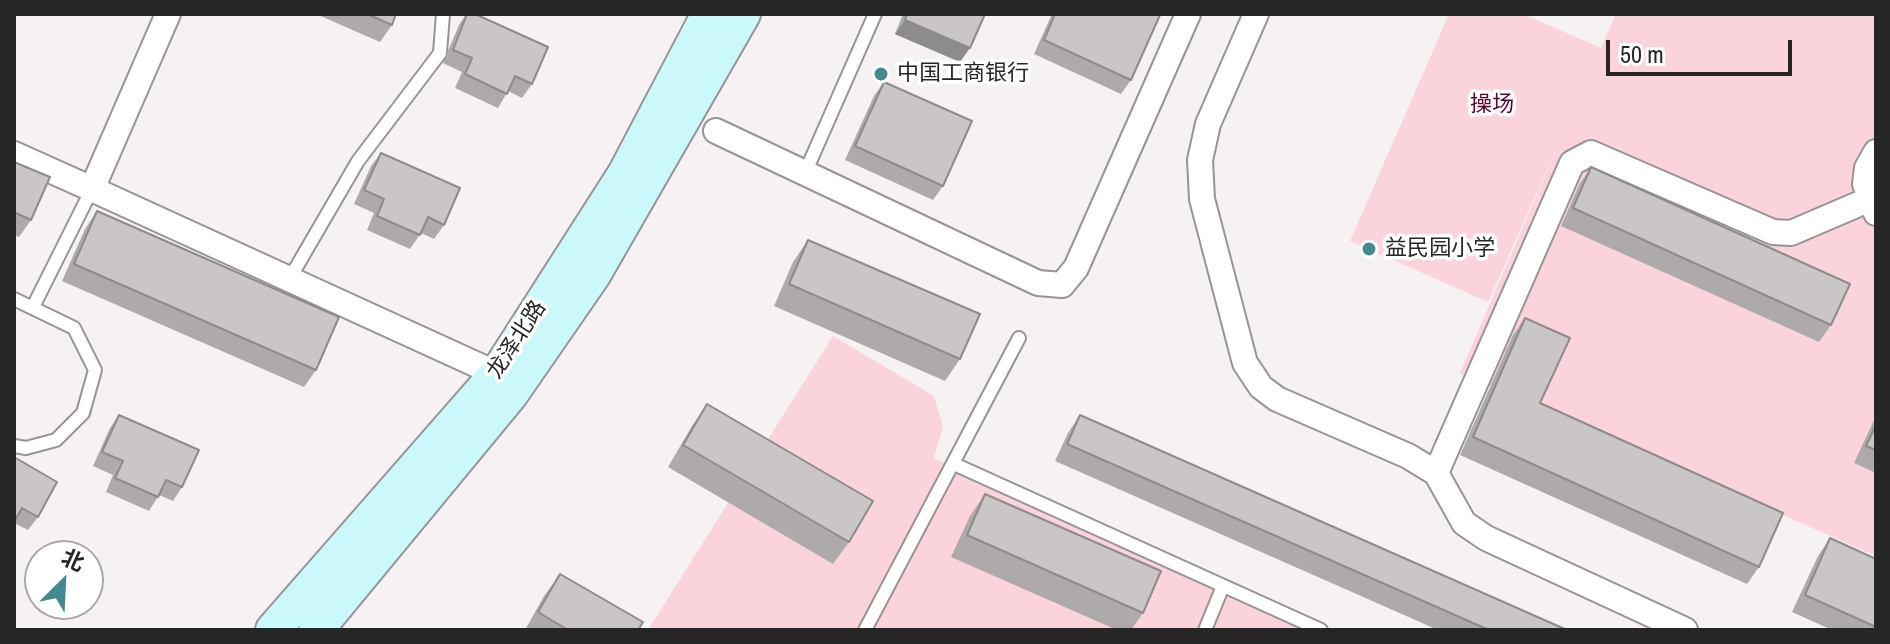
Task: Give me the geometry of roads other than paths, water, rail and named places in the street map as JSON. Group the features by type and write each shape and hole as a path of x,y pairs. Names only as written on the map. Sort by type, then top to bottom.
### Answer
{"main road":[{"name":"龙泽北路","path":"273,630 503,384 625,174 709,14"},
{"name":"龙泽北路","path":"316,630 503,384 593,275 743,14"}],"street":[{"path":"92,189 168,14"},
{"path":"716,131 1038,283 1062,285 1076,268 1188,14"},
{"path":"1256,14 1208,124 1200,160 1202,199 1245,363 1261,387 1277,399 1408,456 1436,473 1464,523 1486,538 1685,630"},
{"path":"1436,473 1572,163 1591,153 1773,232 1791,233 1872,207 1867,168 1876,152"},
{"path":"14,154 290,278 503,384"}],"lane":[{"path":"290,278 358,161 440,53 443,14"},
{"path":"805,173 875,14"},
{"path":"33,307 92,189"},
{"path":"14,299 74,328 95,370 83,413 56,440 26,448 14,446"},
{"path":"865,630 1019,338"},
{"path":"954,464 1321,630"},
{"path":"1205,630 1223,586"}],"place":[{"name":"中国工商银行","path":"881,74"},
{"name":"益民园小学","path":"1369,249"}],"park label":[{"name":"操场","path":"1492,105"}]}
